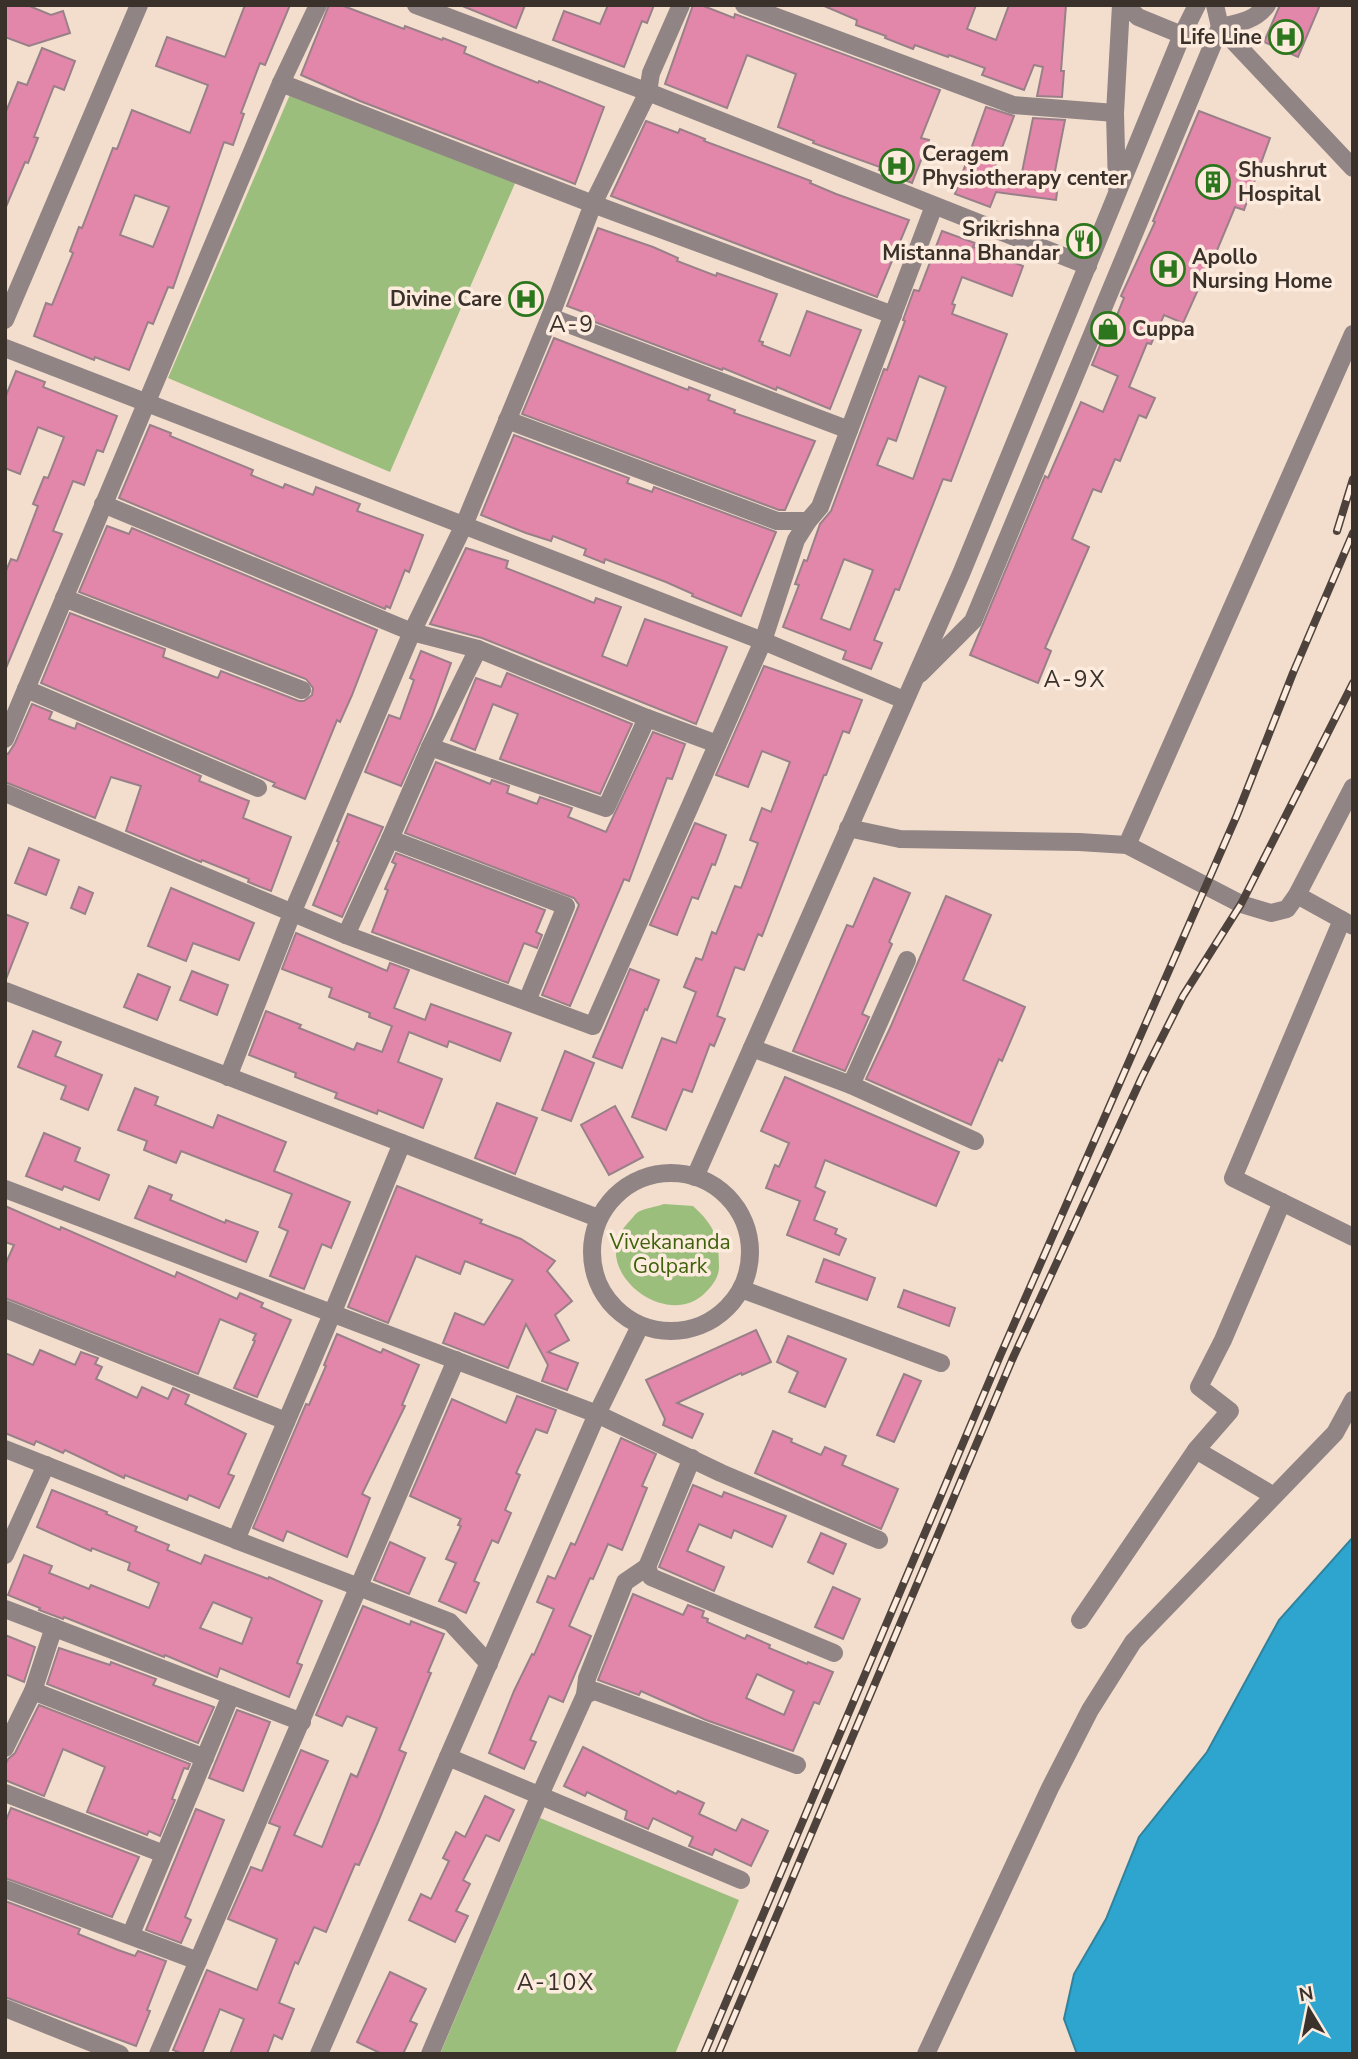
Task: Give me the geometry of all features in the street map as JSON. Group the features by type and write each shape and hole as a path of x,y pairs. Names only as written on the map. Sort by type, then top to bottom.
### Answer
{"street":[{"path":"5,739 281,83 318,5"},
{"path":"416,5 648,92 1088,266"},
{"path":"228,1077 293,911 412,632 464,525 550,317 593,204 648,92 651,74 681,5"},
{"path":"744,5 1013,105 1115,113"},
{"path":"1117,195 1115,113 1123,5"},
{"path":"1123,5 1138,17 1182,35"},
{"path":"695,1177 961,574 1182,35 1197,5"},
{"path":"1215,5 1220,27 1353,169"},
{"path":"1220,27 1248,21 1267,5"},
{"path":"5,320 132,7"},
{"path":"912,681 973,621 1220,27"},
{"path":"281,83 593,204 893,315"},
{"path":"5,793 346,934 593,1026 763,640 796,540 820,507 934,206"},
{"path":"550,317 849,430"},
{"path":"1127,845 1353,334"},
{"path":"5,348 763,640 904,700"},
{"path":"507,420 777,521 808,522"},
{"path":"103,505 412,632 478,649 717,744"},
{"path":"64,598 302,690"},
{"path":"346,934 430,747 478,649"},
{"path":"26,689 258,788"},
{"path":"430,747 606,808 647,718"},
{"path":"848,828 900,839 1127,845 1241,904 1271,913 1287,909 1297,895 1353,787"},
{"path":"390,839 566,906 527,1000"},
{"path":"1297,895 1347,923 1233,1178 1353,1237"},
{"path":"851,1086 906,960"},
{"path":"5,991 598,1218"},
{"path":"752,1048 851,1086 975,1142"},
{"path":"236,1540 402,1143"},
{"path":"667,1173 695,1177 722,1191 741,1215 749,1237 750,1260 741,1289 723,1312 698,1327 669,1332 640,1326 613,1308 596,1281 591,1249 598,1218 615,1195 639,1179 667,1173"},
{"path":"5,1189 597,1415 721,1473 879,1540"},
{"path":"1080,1620 1196,1450 1230,1411 1199,1387 1223,1340 1282,1202"},
{"path":"741,1289 941,1363"},
{"path":"5,1310 286,1421"},
{"path":"319,2054 597,1415 640,1326"},
{"path":"158,2054 456,1360"},
{"path":"926,2054 1050,1788 1090,1710 1133,1642 1335,1433 1353,1400"},
{"path":"5,1450 450,1622 489,1664"},
{"path":"1196,1450 1274,1496"},
{"path":"430,2054 585,1695 587,1678 625,1582 647,1567 692,1458"},
{"path":"5,1555 46,1465"},
{"path":"647,1567 651,1577 834,1653"},
{"path":"5,1609 302,1722"},
{"path":"5,1748 33,1691 54,1628"},
{"path":"33,1691 205,1758"},
{"path":"585,1695 595,1691 797,1765"},
{"path":"131,1934 231,1695"},
{"path":"448,1757 741,1880"},
{"path":"5,1793 164,1854"},
{"path":"5,1889 198,1961"},
{"path":"5,2007 120,2054"}],"green space":[{"path":"292,90 516,181 390,472 168,378"},
{"name":"Vivekananda Golpark","path":"664,1204 693,1206 711,1226 717,1240 719,1271 716,1279 704,1294 688,1303 669,1305 652,1300 636,1289 623,1275 617,1259 617,1241 627,1224 638,1212"},
{"path":"540,1818 739,1900 675,2054 440,2054"}],"water":[{"path":"1353,1537 1353,2054 1077,2054 1064,2019 1074,1974 1106,1919 1139,1837 1207,1752 1279,1620"}],"building":[{"path":"5,5 27,5 51,15 63,11 70,33 29,46 5,37"},
{"path":"245,5 290,5 265,65 260,63 241,113 244,114 233,145 224,142 173,288 168,287 153,324 148,322 129,370 95,357 94,360 34,336 46,303 52,305 73,253 70,251 79,227 82,228 113,148 117,149 132,110 190,133 208,85 156,66 167,37 225,57","holes":["135,195 169,207 153,247 120,235"]},
{"path":"329,5 341,5 404,29 405,26 442,40 443,38 466,47 464,53 604,107 575,184 360,101 301,75"},
{"path":"460,5 525,5 516,28"},
{"path":"608,5 654,5 647,23 642,21 624,67 553,40 564,11 600,24"},
{"path":"693,5 701,5 734,18 735,14 940,90 921,138 929,140 912,183 879,170 880,167 813,143 814,141 778,127 796,74 747,55 727,108 665,84"},
{"path":"822,5 976,5 967,29 996,40 1009,5 1066,5 1061,71 1064,71 1062,97 1037,96 1043,67 1034,65 1024,90 982,75 985,68 915,45 913,49 885,38 886,36 856,25 857,20"},
{"path":"1280,5 1320,5 1298,57 1264,42"},
{"path":"42,48 75,61 64,90 54,86 34,137 38,138 5,209 5,114 18,82 27,85"},
{"path":"986,107 1014,116 991,177 1019,187 1033,118 1065,120 1054,176 1059,177 1056,200 996,192 990,207 955,194"},
{"path":"1199,111 1270,138 1244,210 1235,207 1203,284 1201,283 1183,323 1164,315 1151,344 1147,343 1129,387 1155,398 1146,418 1139,415 1120,461 1115,459 1101,492 1093,489 1072,539 1089,547 1045,648 1051,651 1038,683 970,655 1045,476 1048,478 1081,402 1103,412 1118,376 1092,365 1105,333 1109,335 1124,298 1121,296 1155,222 1153,221"},
{"path":"646,121 678,133 680,129 705,139 704,141 811,181 810,183 836,194 909,220 877,297 611,196"},
{"path":"598,228 653,247 678,258 677,261 716,276 717,273 777,294 759,341 763,342 762,345 790,356 807,311 861,330 830,409 777,387 776,390 592,321 594,316 567,306"},
{"path":"942,231 975,243 973,247 1023,266 1012,296 962,277 952,304 955,305 952,314 1007,334 951,481 943,479 899,590 895,589 874,640 882,643 871,669 843,659 846,651 783,627 799,585 795,584 804,560 807,561 820,524 831,511 884,369 887,370 914,290 919,291","holes":["919,376 946,387 913,479 877,465 888,438 896,441","844,559 873,570 850,630 821,619"]},
{"path":"554,338 688,390 689,387 710,395 708,400 735,410 734,413 815,441 785,510 522,414"},
{"path":"16,371 45,382 43,387 117,416 103,452 97,450 84,485 73,481 53,531 62,534 6,668 5,573 11,559 17,561 38,506 33,504 44,477 48,478 64,437 38,427 20,474 5,468 5,398"},
{"path":"150,425 253,470 251,475 283,488 285,484 313,495 316,487 360,504 357,511 423,535 409,572 405,570 390,608 386,606 385,609 119,498"},
{"path":"514,435 629,478 627,483 652,492 654,487 776,532 741,616 666,582 605,559 604,563 584,555 586,549 553,536 551,541 481,515"},
{"path":"107,526 129,534 132,528 377,630 352,695 340,722 337,720 305,799 273,786 275,783 41,683 70,613 165,649 163,657 215,677 218,678 221,671 299,701 312,695 313,688 306,679 79,592"},
{"path":"466,548 508,561 506,568 594,603 596,598 621,607 602,656 627,666 645,619 727,647 696,724 482,638 430,624"},
{"path":"421,651 451,663 432,716 401,786 365,772 389,715 400,719 414,680 410,678"},
{"path":"764,666 862,700 849,733 843,731 824,775 762,936 758,934 744,970 735,967 717,1016 725,1019 714,1046 710,1044 692,1092 683,1089 666,1130 632,1117 662,1038 676,1043 696,992 684,987 696,958 702,960 712,932 716,934 735,886 741,888 758,843 750,840 762,808 771,812 790,762 762,751 748,787 716,775"},
{"path":"507,673 632,724 600,794 500,759 518,714 493,704 475,750 451,740 476,678 501,687"},
{"path":"32,704 52,712 49,719 75,729 77,723 201,776 199,781 249,801 243,818 291,837 271,891 248,882 249,879 126,831 141,786 111,777 95,818 5,782 5,753 8,754 15,743"},
{"path":"653,732 685,744 672,779 667,778 629,881 624,879 570,1006 542,995 579,905 574,898 405,833 436,762 490,784 492,780 509,786 507,793 537,804 540,797 572,808 568,817 606,832"},
{"path":"348,814 383,827 342,917 313,905"},
{"path":"695,823 726,835 715,865 712,864 698,899 692,897 677,935 650,925"},
{"path":"29,848 59,860 46,895 15,883"},
{"path":"396,853 545,910 536,932 542,935 537,948 524,943 508,983 372,932 396,864 392,862"},
{"path":"874,878 910,893 862,1014 869,1017 845,1071 793,1051 847,925 853,927"},
{"path":"79,887 93,893 85,914 71,908"},
{"path":"171,888 254,923 239,960 193,943 186,961 148,946"},
{"path":"946,896 991,915 963,980 1025,1007 971,1125 866,1079"},
{"path":"5,914 28,923 6,979 5,979"},
{"path":"296,933 387,971 390,963 409,970 394,1008 425,1020 431,1004 511,1033 500,1061 449,1041 447,1047 409,1032 398,1062 442,1079 423,1128 378,1110 377,1114 335,1098 337,1093 295,1077 296,1073 249,1055 266,1011 301,1025 299,1028 354,1050 357,1043 382,1052 392,1026 369,1017 370,1013 329,997 332,988 282,969"},
{"path":"630,969 659,980 622,1068 593,1057"},
{"path":"192,971 228,985 217,1015 180,1000"},
{"path":"138,974 170,987 157,1020 124,1007"},
{"path":"33,1031 61,1042 55,1056 102,1075 88,1110 61,1099 66,1086 18,1067"},
{"path":"565,1051 594,1063 571,1121 542,1110"},
{"path":"785,1077 959,1152 936,1206 825,1160 815,1187 825,1192 814,1220 837,1229 835,1234 846,1239 839,1255 787,1235 800,1201 766,1188 775,1165 779,1167 789,1143 761,1131"},
{"path":"135,1088 158,1097 155,1105 213,1128 218,1115 286,1142 274,1171 350,1202 331,1248 322,1244 304,1289 270,1276 288,1231 279,1227 292,1194 181,1151 176,1163 144,1150 147,1141 118,1130"},
{"path":"497,1103 537,1118 515,1174 475,1158"},
{"path":"615,1106 643,1157 609,1175 581,1125"},
{"path":"44,1133 80,1148 75,1161 109,1175 99,1200 64,1186 62,1190 26,1176"},
{"path":"149,1186 172,1195 170,1200 225,1223 226,1220 258,1232 246,1262 135,1218"},
{"path":"397,1186 482,1220 480,1223 521,1239 555,1261 547,1271 572,1301 555,1315 569,1340 548,1352 578,1363 567,1390 542,1381 548,1365 526,1324 508,1368 443,1343 455,1313 484,1325 513,1280 465,1261 460,1274 416,1256 388,1323 348,1307"},
{"path":"5,1206 60,1230 61,1227 175,1277 177,1272 237,1299 240,1293 263,1303 261,1307 291,1320 257,1397 234,1388 256,1334 220,1319 198,1374 5,1298 5,1265 14,1245 5,1242"},
{"path":"824,1259 875,1278 867,1300 816,1282"},
{"path":"904,1290 955,1308 949,1326 898,1307"},
{"path":"756,1330 771,1362 677,1403 703,1414 692,1438 663,1425 665,1419 646,1380"},
{"path":"337,1334 381,1353 383,1349 419,1365 402,1405 405,1406 362,1494 370,1498 347,1557 287,1531 283,1541 253,1528 306,1404 309,1405 326,1366 324,1365"},
{"path":"788,1336 846,1359 825,1407 789,1392 798,1372 777,1362"},
{"path":"40,1350 75,1365 81,1352 98,1358 95,1364 102,1367 96,1379 137,1398 142,1387 168,1399 173,1388 189,1395 185,1404 246,1434 228,1474 234,1476 219,1508 189,1495 187,1500 125,1475 124,1478 65,1450 63,1453 36,1441 34,1445 5,1433 5,1353 33,1365"},
{"path":"904,1374 921,1381 894,1442 877,1435"},
{"path":"517,1396 556,1410 547,1433 536,1429 516,1473 520,1475 505,1510 511,1513 498,1543 492,1540 474,1581 479,1583 466,1613 439,1601 456,1563 446,1559 461,1526 458,1525 461,1519 410,1496 452,1399 506,1423"},
{"path":"773,1431 821,1455 825,1447 846,1456 842,1465 898,1489 881,1529 755,1473"},
{"path":"621,1438 656,1454 642,1486 647,1488 622,1550 608,1544 593,1579 590,1578 569,1626 591,1636 563,1702 549,1696 530,1740 536,1742 524,1769 489,1753 514,1691 532,1654 534,1655 554,1609 537,1602 548,1576 555,1579 571,1543 575,1545"},
{"path":"693,1485 722,1497 724,1492 786,1516 772,1547 734,1530 731,1538 699,1524 687,1551 724,1567 714,1591 659,1567"},
{"path":"52,1490 107,1512 106,1514 137,1527 135,1531 169,1545 167,1550 201,1564 205,1555 268,1579 269,1577 322,1601 297,1663 302,1665 289,1697 220,1668 217,1677 165,1655 164,1657 64,1617 63,1619 39,1610 40,1608 8,1595 24,1555 52,1566 49,1573 89,1589 91,1585 149,1608 159,1583 128,1570 130,1563 92,1548 91,1551 37,1527","holes":["213,1602 252,1618 242,1644 200,1628"]},
{"path":"821,1533 846,1544 833,1574 808,1562"},
{"path":"390,1542 425,1558 409,1594 374,1580"},
{"path":"833,1587 860,1599 843,1639 815,1627"},
{"path":"633,1594 683,1615 688,1605 704,1611 702,1617 708,1619 707,1622 745,1639 747,1635 770,1645 769,1648 833,1672 819,1704 814,1702 793,1751 706,1720 641,1691 639,1695 598,1680","holes":["757,1674 794,1691 784,1715 746,1698"]},
{"path":"363,1606 410,1625 411,1621 444,1634 399,1750 406,1753 378,1822 359,1865 355,1864 326,1932 314,1927 298,1964 295,1962 279,2003 294,2009 282,2039 274,2035 267,2054 230,2054 244,2019 220,2009 202,2054 183,2054 173,2050 207,1970 257,1990 277,1939 228,1919 251,1867 262,1871 280,1827 269,1823 301,1750 328,1761 294,1835 322,1847 351,1774 357,1777 377,1728 347,1716 342,1726 316,1715"},
{"path":"5,1635 35,1647 24,1682 5,1674"},
{"path":"59,1648 110,1665 111,1662 156,1679 153,1685 214,1707 198,1743 47,1684"},
{"path":"39,1705 190,1764 188,1769 184,1768 172,1799 175,1800 160,1836 149,1831 147,1835 87,1812 105,1767 63,1749 44,1796 5,1780 8,1759 15,1753"},
{"path":"237,1710 270,1722 243,1791 209,1778"},
{"path":"583,1747 676,1794 678,1791 704,1803 699,1814 736,1831 742,1819 768,1831 751,1866 715,1849 712,1855 689,1846 693,1837 653,1818 648,1829 625,1819 627,1811 587,1792 585,1796 564,1786"},
{"path":"485,1796 514,1810 499,1841 486,1835 463,1880 470,1884 456,1911 468,1916 455,1942 409,1920 421,1894 431,1899 449,1861 443,1858 456,1832 465,1837"},
{"path":"11,1808 139,1857 112,1917 5,1878 5,1823"},
{"path":"196,1809 224,1820 185,1917 191,1920 181,1943 146,1930"},
{"path":"5,1901 80,1929 78,1934 118,1950 135,1956 138,1951 166,1961 136,2046 5,1997"},
{"path":"390,1972 426,1989 410,2021 417,2024 403,2054 382,2054 357,2042"}],"railway":[{"path":"1337,531 1353,479"},
{"path":"704,2054 1000,1356 1237,815 1293,673 1353,533"},
{"path":"718,2054 1012,1360 1142,1077 1183,996 1241,904 1353,683"}],"place":[{"name":"Life Line","path":"1286,37"},
{"name":"Ceragem Physiotherapy center","path":"897,166"},
{"name":"Shushrut Hospital","path":"1213,182"},
{"name":"Srikrishna Mistanna Bhandar","path":"1084,241"},
{"name":"Apollo Nursing Home","path":"1168,269"},
{"name":"Divine Care","path":"526,299"},
{"name":"Cuppa","path":"1108,329"}],"district":[{"name":"A-9","path":"572,324"},
{"name":"A-9X","path":"1075,679"},
{"name":"A-10X","path":"556,1982"}]}
